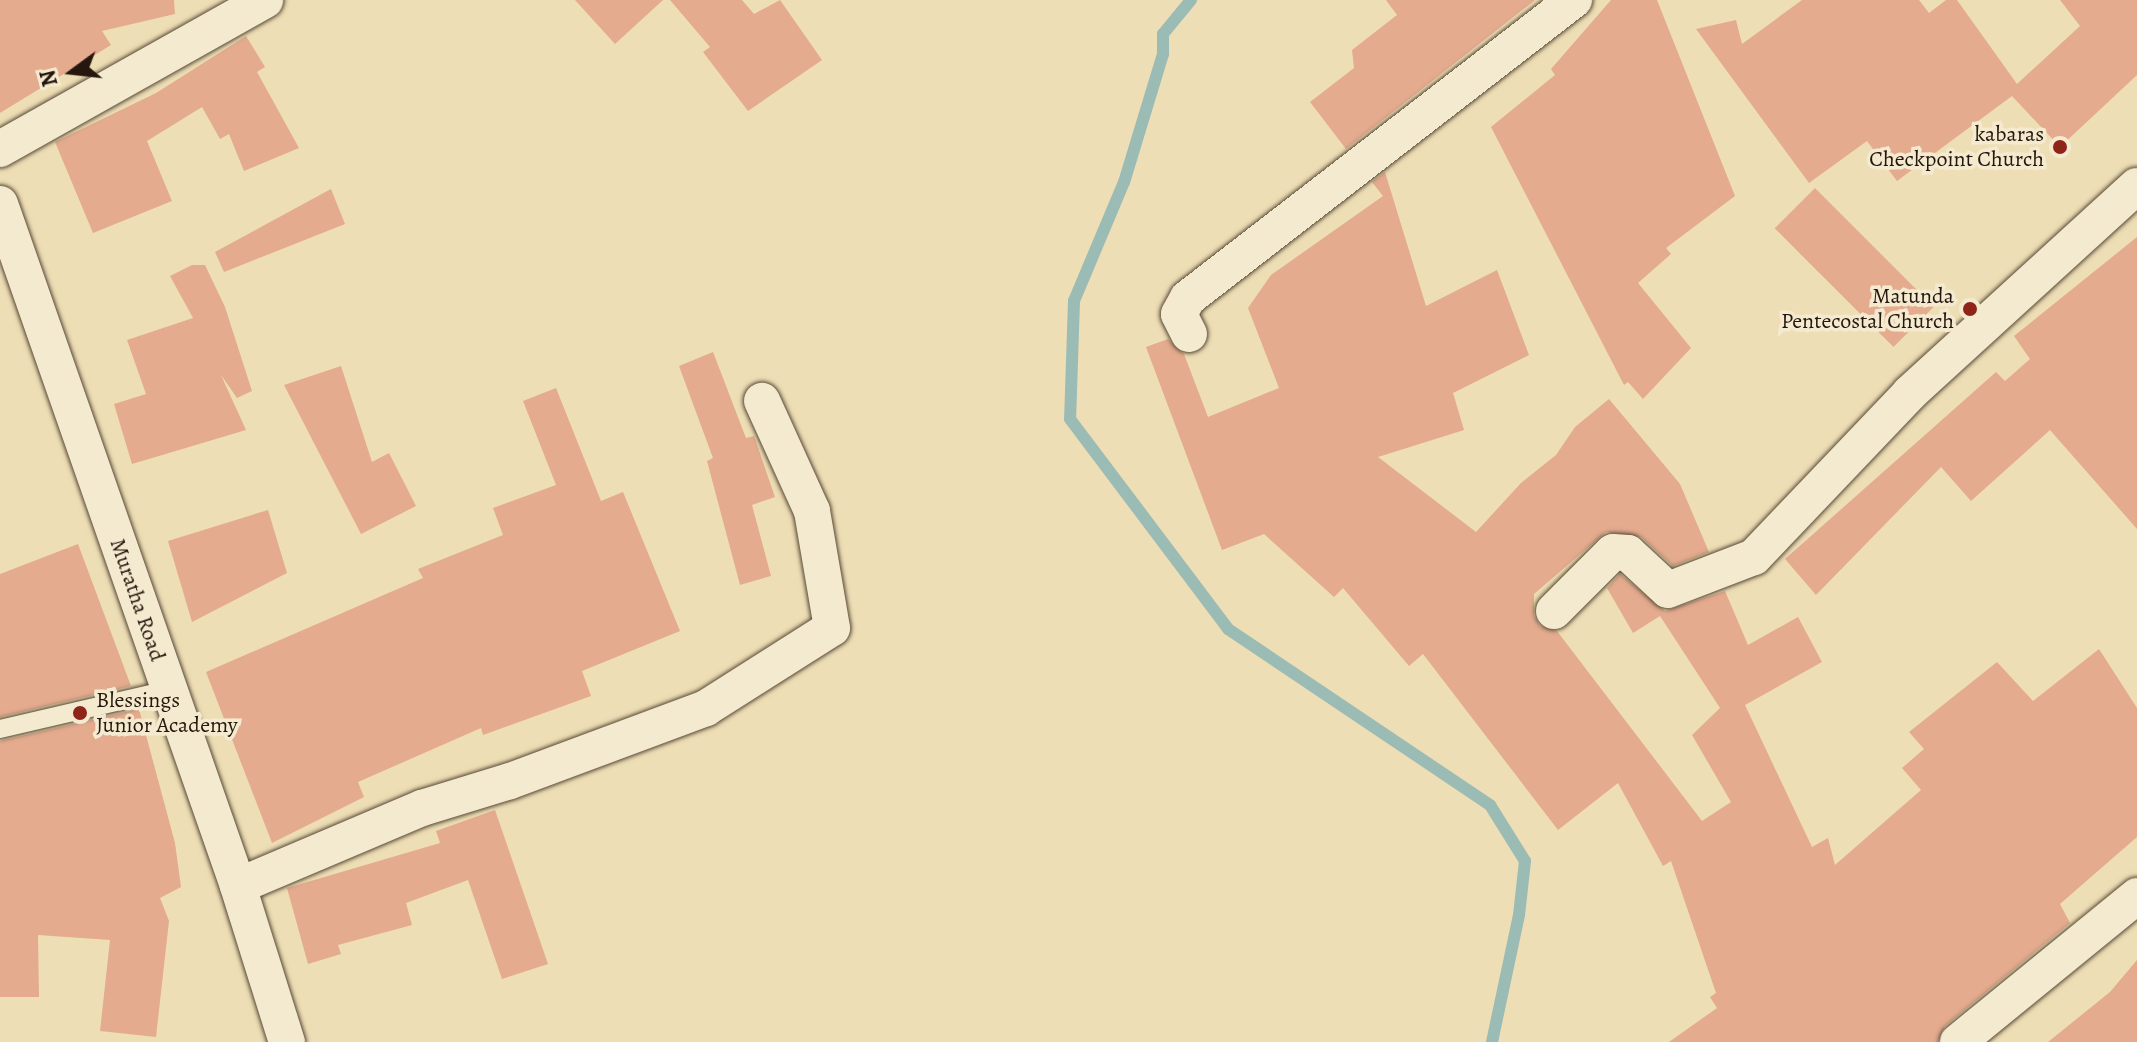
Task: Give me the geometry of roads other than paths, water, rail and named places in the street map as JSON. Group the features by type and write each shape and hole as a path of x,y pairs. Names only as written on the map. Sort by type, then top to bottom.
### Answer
{"street":[{"path":"0,149 265,0"},
{"path":"1189,334 1179,314 1188,298 1574,0"},
{"path":"1554,611 1600,559 1613,552 1628,553 1668,590 1754,557 1910,393 2137,186"},
{"name":"Muratha Road","path":"0,204 238,886 287,1042"},
{"path":"238,886 422,808 510,781 706,708 832,628 812,511 762,401"},
{"path":"1958,1042 2137,896"}],"lane":[{"path":"0,729 168,690"}],"waterway":[{"path":"1191,0 1163,34 1163,54 1124,182 1074,301 1070,419 1228,629 1490,805 1525,861 1519,915 1492,1042"}],"place":[{"name":"kabaras Checkpoint Church","path":"2060,147"},
{"name":"Matunda Pentecostal Church","path":"1970,309"},
{"name":"Blessings Junior Academy","path":"80,713"}]}
